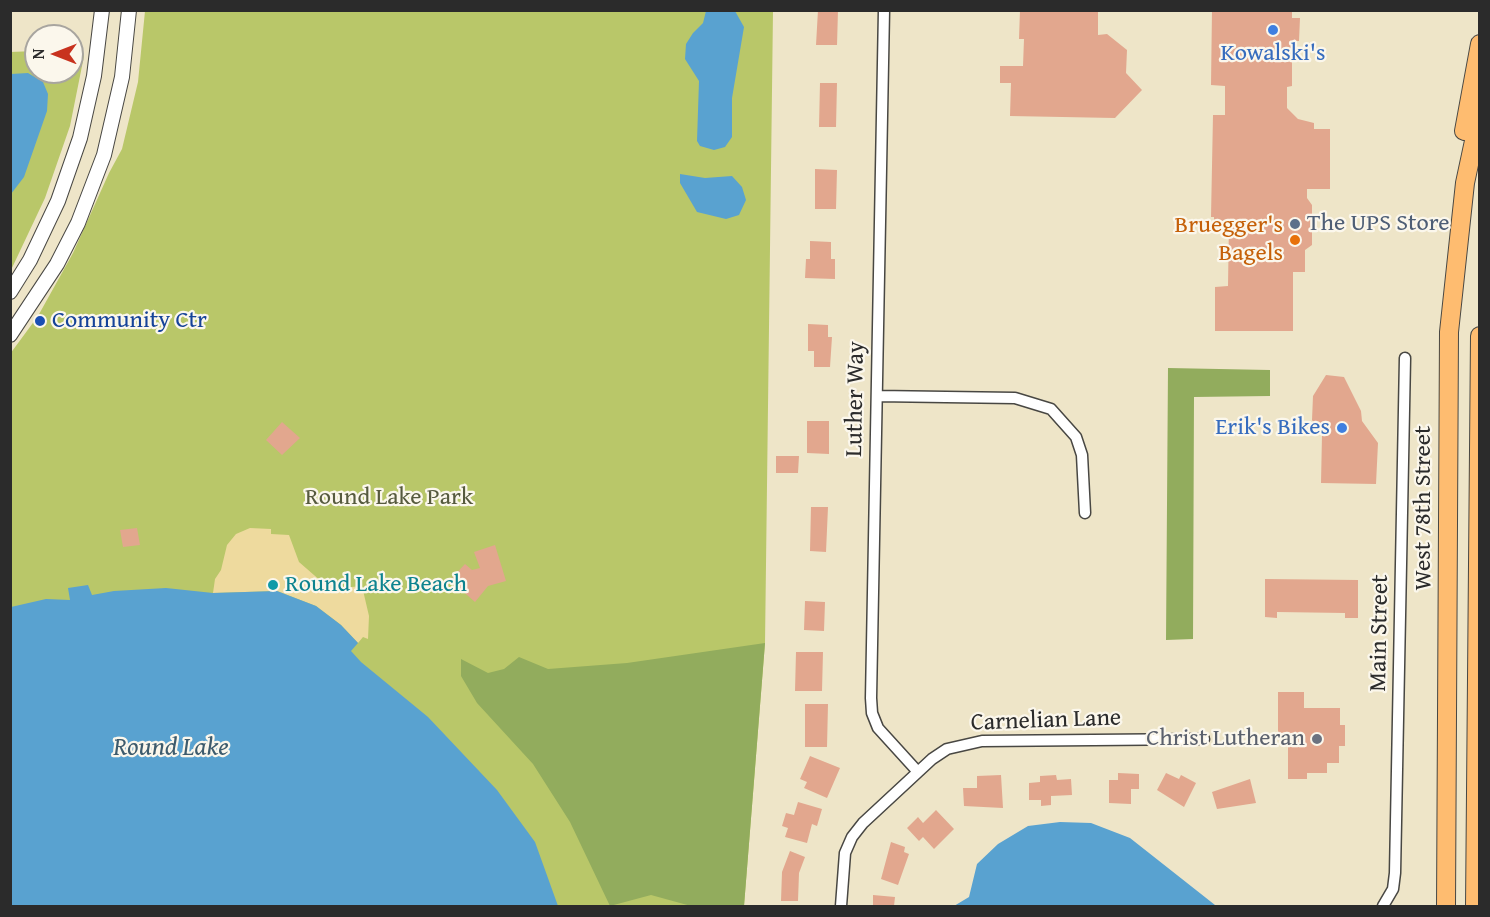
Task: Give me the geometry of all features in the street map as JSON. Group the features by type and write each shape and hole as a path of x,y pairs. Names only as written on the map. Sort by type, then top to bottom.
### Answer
{"main road":[{"path":"1455,258 1461,145 1479,44"},
{"name":"West 78th Street","path":"1446,906 1449,332 1455,258 1479,113"},
{"path":"1475,906 1479,336"}],"street":[{"path":"10,292 35,252 58,201 80,138 94,76 102,10"},
{"path":"10,335 52,273 78,223 104,155 122,77 129,10"},
{"name":"Luther Way","path":"884,10 872,713 878,728 918,772"},
{"name":"Main Street","path":"1383,906 1393,889 1395,873 1405,358"},
{"path":"877,396 1015,399 1051,409 1076,437 1082,455 1085,513"},
{"name":"Carnelian Lane","path":"841,906 845,854 852,837 863,823 918,772 947,749 973,742 1204,739"}],"green space":[{"name":"Round Lake Park","path":"145,11 773,11 765,643 744,906 11,906 10,354 38,316 73,253 122,149 138,82"},
{"path":"24,51 24,84 78,84 70,126 45,198 11,270 10,52"},
{"path":"1168,368 1270,370 1270,396 1194,397 1193,639 1166,640"},
{"path":"765,643 744,906 691,906 651,895 610,906 570,822 533,764 477,703 461,676 461,659 488,673 504,669 519,657 548,669 627,663"}],"sand":[{"name":"Round Lake Beach","path":"250,528 271,529 271,534 289,535 299,562 322,582 341,588 362,586 369,616 368,639 363,637 358,643 341,625 316,606 277,591 213,593 215,579 221,570 227,545 236,534"}],"water":[{"path":"706,11 735,11 744,27 732,98 732,137 725,147 714,150 700,146 697,141 699,81 685,59 686,44 703,23"},
{"path":"24,73 24,84 44,84 48,94 47,111 24,177 11,194 11,74"},
{"path":"680,174 705,178 732,176 742,187 746,200 739,215 726,219 697,212 680,183"},
{"name":"Round Lake","path":"88,585 92,595 114,591 166,588 213,593 277,591 316,606 341,625 358,643 351,651 361,662 428,717 497,790 535,842 558,906 11,906 11,607 46,599 70,600 68,588"},
{"path":"1060,822 1091,823 1130,838 1215,905 954,906 969,897 977,864 998,844 1028,826"}],"building":[{"path":"818,10 838,10 837,45 816,45"},
{"path":"1020,10 1098,10 1098,35 1107,34 1127,50 1126,73 1142,90 1115,118 1010,116 1011,83 1000,83 1000,66 1023,66 1024,39 1019,39"},
{"path":"1212,10 1292,10 1292,18 1300,18 1299,41 1292,41 1292,86 1287,87 1287,108 1298,119 1314,123 1314,129 1330,129 1330,189 1307,189 1307,198 1312,205 1312,245 1305,250 1305,272 1293,272 1293,331 1215,331 1215,287 1228,286 1229,221 1214,221 1214,217 1211,217 1213,115 1225,115 1225,86 1211,85"},
{"path":"820,83 837,83 836,127 819,127"},
{"path":"815,169 837,170 836,209 815,209"},
{"path":"810,241 831,242 831,259 835,259 835,279 805,278 806,259 810,259"},
{"path":"808,324 828,325 828,337 832,337 830,367 814,367 814,351 808,351"},
{"name":"Erik's Bikes","path":"1326,375 1344,377 1361,411 1362,421 1378,443 1376,484 1321,483 1322,435 1312,420 1313,396"},
{"path":"807,421 829,421 829,454 807,453"},
{"path":"282,422 300,438 282,455 266,440"},
{"path":"776,456 799,456 798,473 776,473"},
{"path":"811,507 828,507 826,552 810,551"},
{"path":"137,528 140,545 123,547 120,530"},
{"path":"495,545 506,581 488,586 475,602 450,580 465,564 472,570 480,568 474,552"},
{"path":"1265,579 1358,580 1358,618 1345,618 1345,613 1277,612 1277,618 1265,617"},
{"path":"805,601 825,602 824,631 804,630"},
{"path":"796,652 823,652 822,691 795,691"},
{"name":"Christ Lutheran","path":"1278,692 1304,692 1304,708 1340,708 1340,725 1345,725 1345,746 1339,746 1339,763 1327,763 1327,773 1307,773 1307,779 1288,779 1288,733 1278,733"},
{"path":"805,704 828,704 827,747 805,747"},
{"path":"810,756 840,768 827,798 804,788 807,782 800,779"},
{"path":"1118,773 1139,774 1139,789 1131,789 1131,804 1109,803 1109,780 1118,780"},
{"path":"1166,773 1179,779 1181,775 1196,783 1184,807 1157,790"},
{"path":"1001,775 1003,808 964,806 963,788 977,788 977,776"},
{"path":"1056,775 1057,780 1071,779 1072,795 1051,796 1051,805 1041,806 1041,800 1029,800 1029,783 1040,782 1040,776"},
{"path":"1250,779 1256,803 1217,809 1212,792"},
{"path":"798,802 822,809 817,826 812,824 807,843 785,837 788,828 782,826 786,813 794,815"},
{"path":"936,810 954,829 934,849 923,837 919,841 907,828 918,817 923,823"},
{"path":"891,842 905,847 904,852 909,854 898,885 881,879"},
{"path":"790,851 805,857 799,873 798,901 781,901 782,872"},
{"path":"873,895 895,897 894,906 873,906"}],"place":[{"name":"Kowalski's","path":"1273,30"},
{"name":"The UPS Store","path":"1295,224"},
{"name":"Bruegger's Bagels","path":"1295,240"},
{"name":"Community Ctr","path":"40,321"},
{"name":"Erik's Bikes","path":"1342,428"},
{"name":"Round Lake Beach","path":"273,585"},
{"name":"Christ Lutheran","path":"1317,739"}]}
